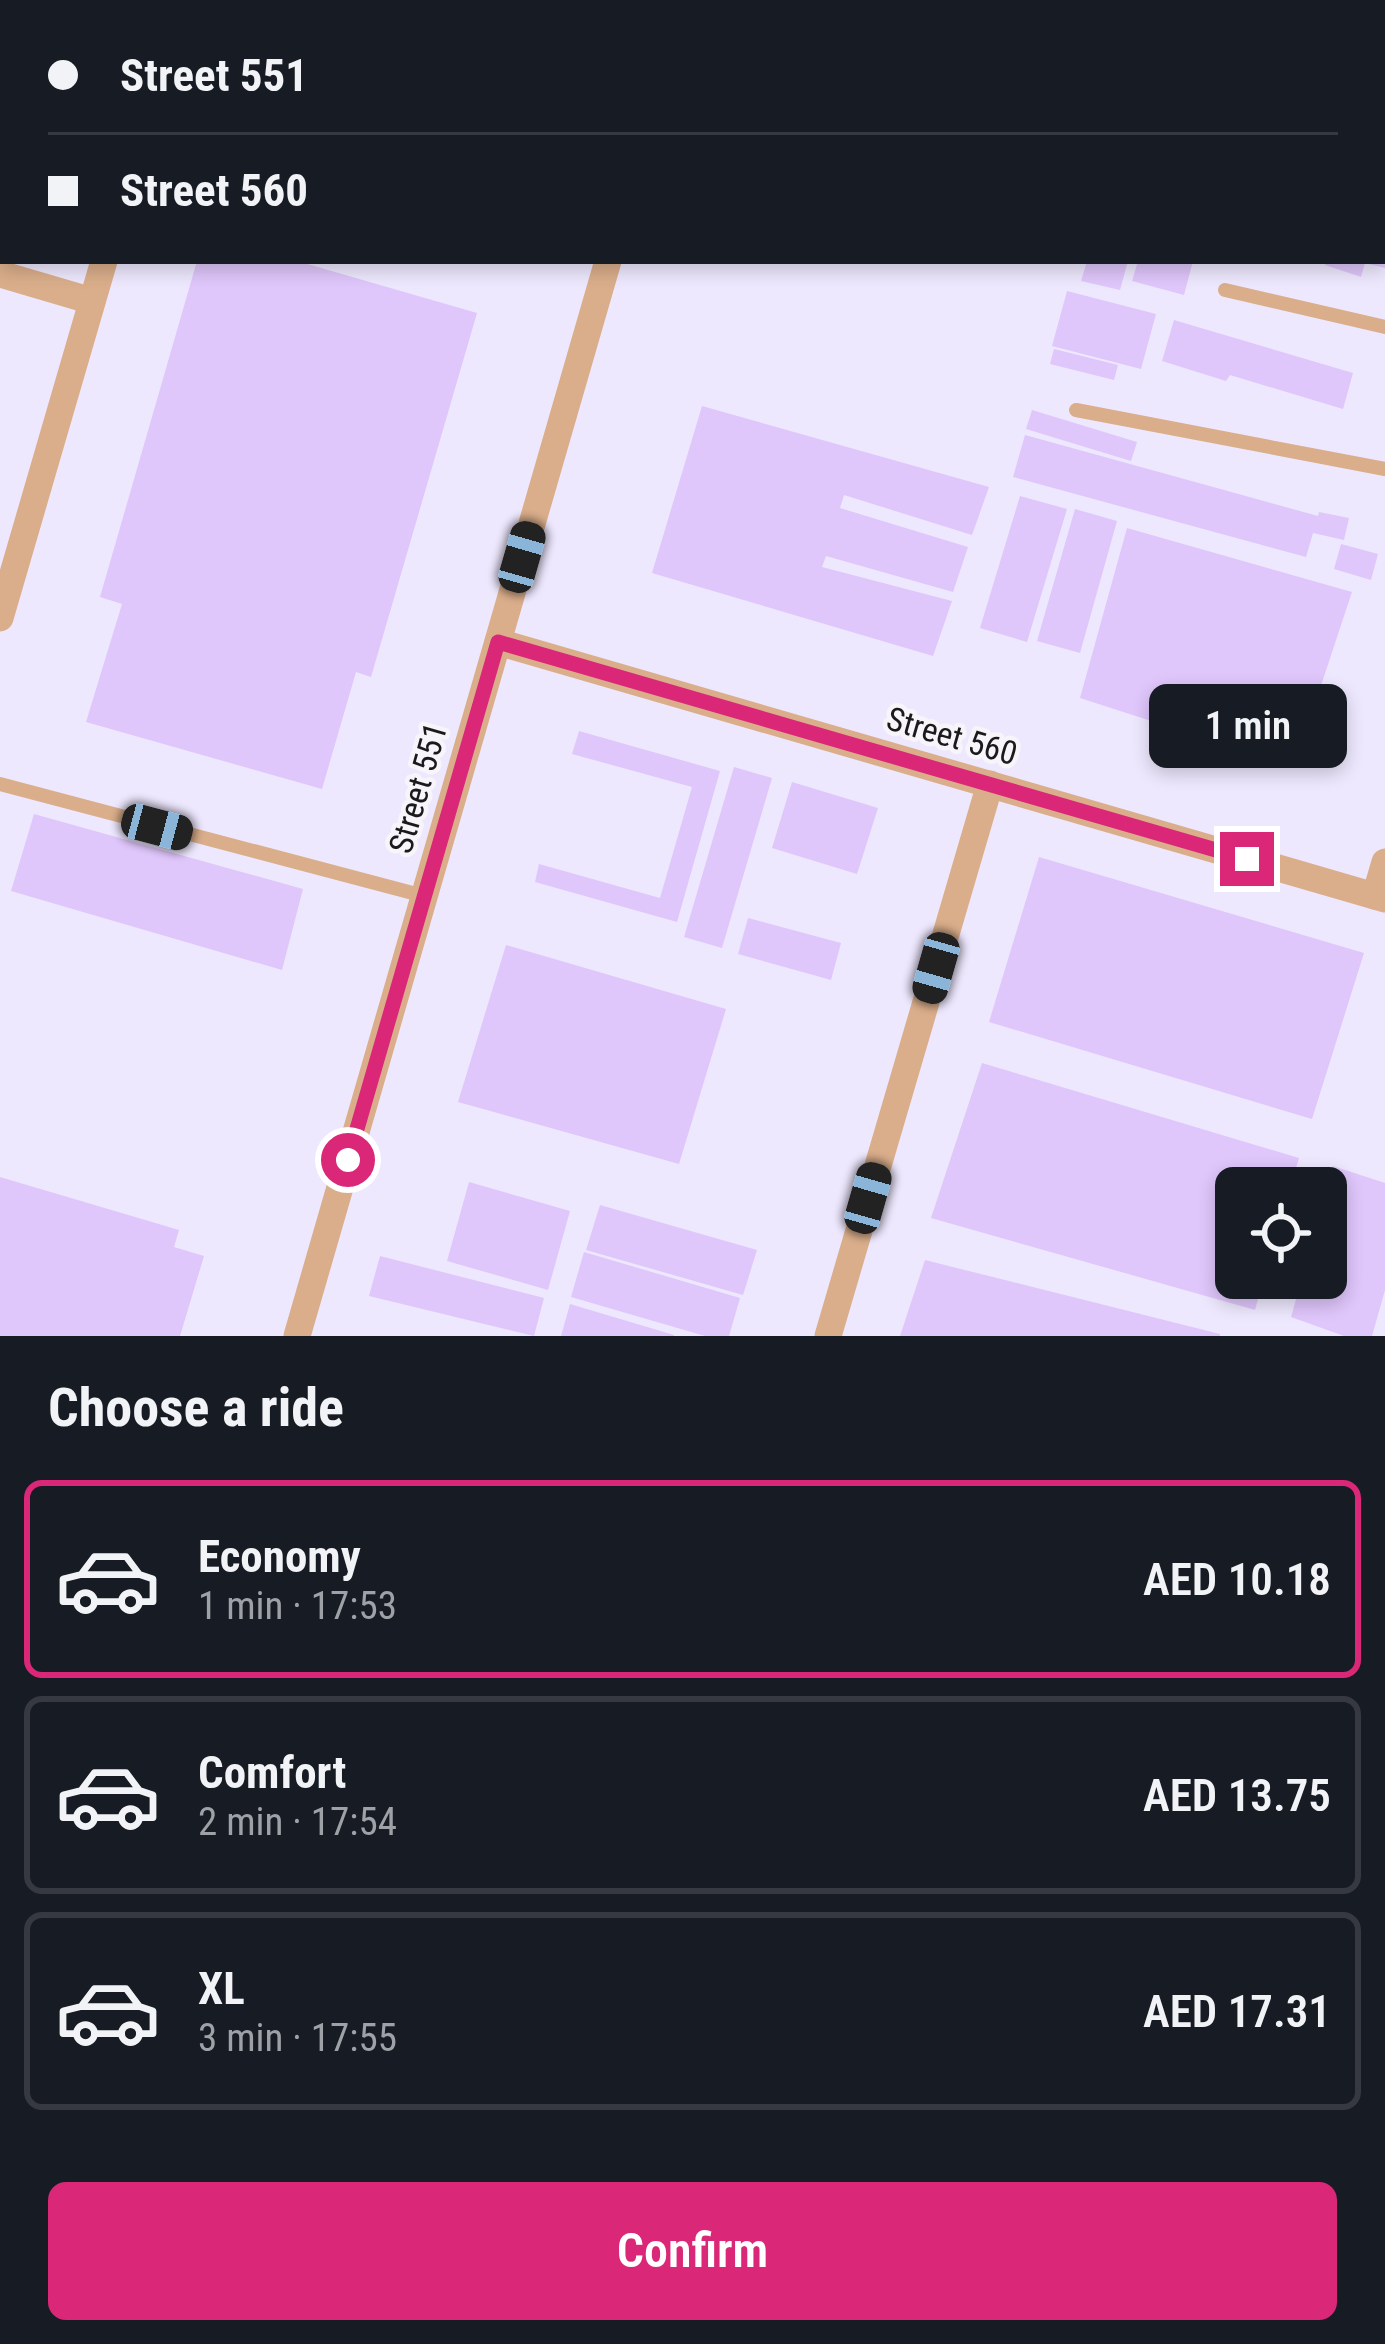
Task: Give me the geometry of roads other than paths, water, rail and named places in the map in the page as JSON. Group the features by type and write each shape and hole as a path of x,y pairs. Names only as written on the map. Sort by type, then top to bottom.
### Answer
{"street":[{"path":"0,619 103,264"},
{"name":"Street 551","path":"298,1336 607,264"},
{"path":"0,274 92,301"},
{"name":"Street 560","path":"498,642 1380,898"},
{"path":"828,1336 990,784"},
{"path":"1380,898 1385,862"}],"lane":[{"path":"1225,290 1385,327"},
{"path":"1076,410 1385,469"},
{"path":"0,784 424,896"}]}
